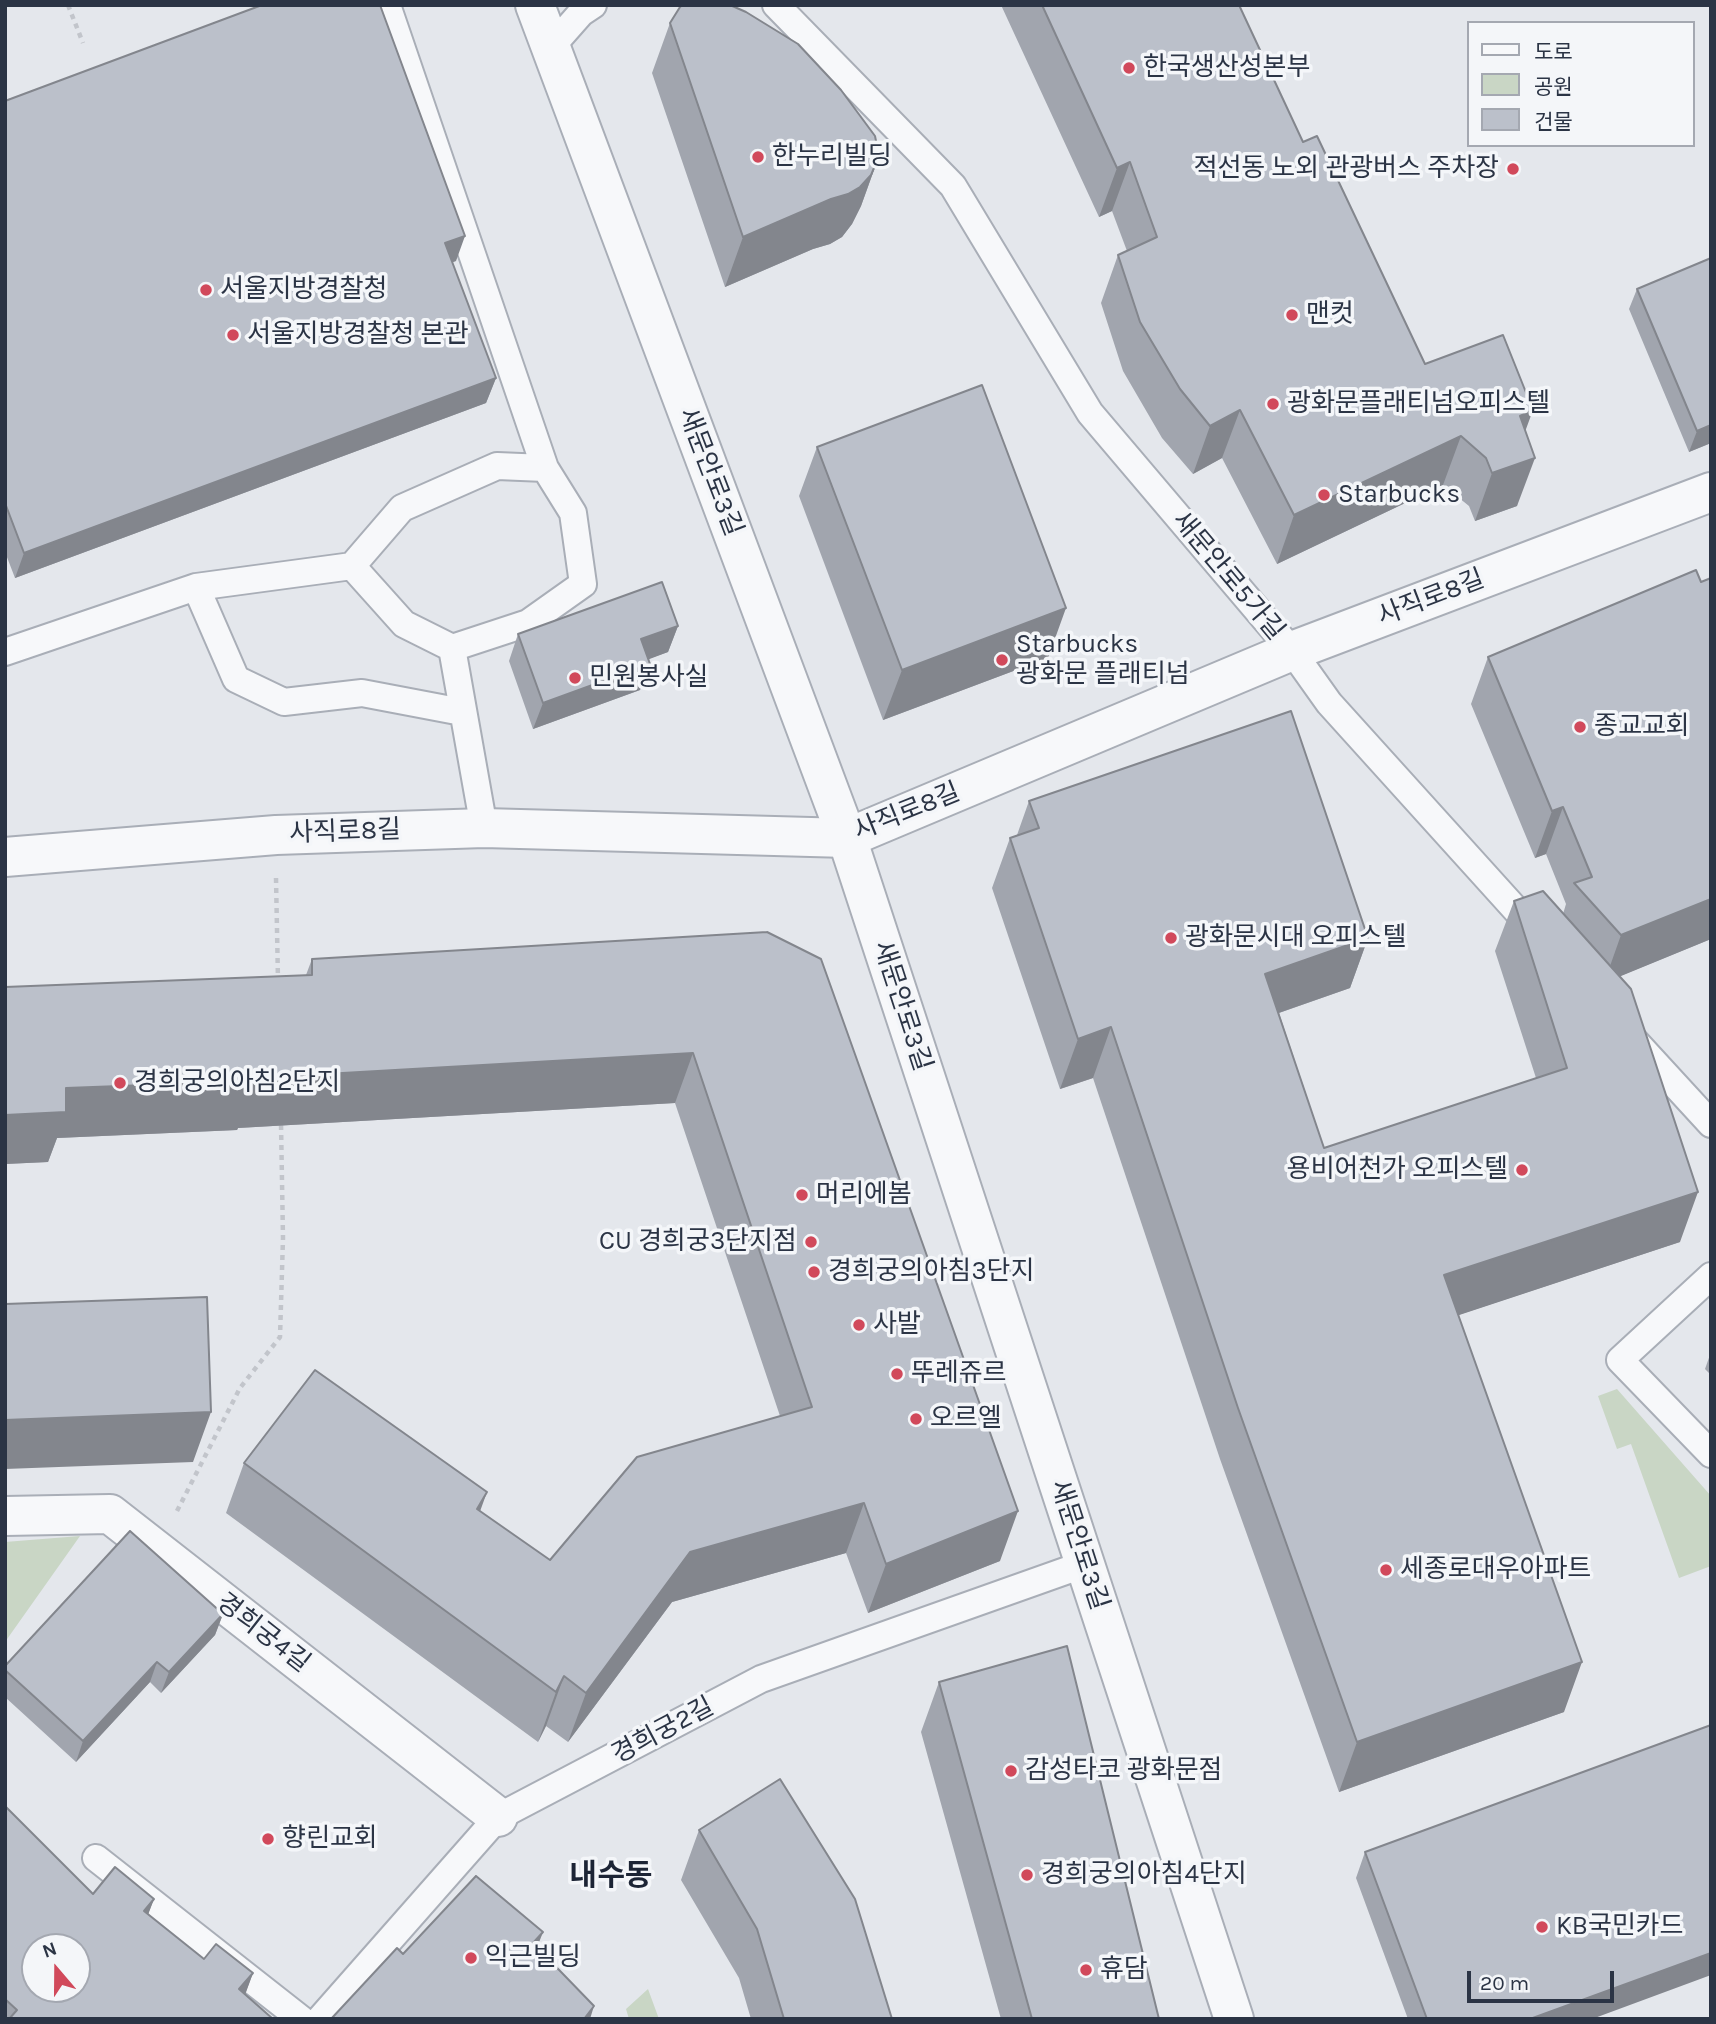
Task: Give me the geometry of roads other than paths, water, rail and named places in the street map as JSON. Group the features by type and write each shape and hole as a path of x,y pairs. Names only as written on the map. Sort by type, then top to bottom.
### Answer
{"street":[{"name":"새문안로3길","path":"535,5 847,838 1234,2019"},
{"name":"사직로8길","path":"5,857 276,835 484,828 847,838 1292,651 1711,492"},
{"name":"경희궁4길","path":"5,1516 110,1514 498,1817"}],"lane":[{"path":"352,566 404,624 453,648 528,623 583,584 573,513 545,468 387,5"},
{"path":"551,47 581,13 593,5"},
{"name":"새문안로5가길","path":"776,5 953,186 1090,413 1292,651 1329,703 1552,950"},
{"path":"5,652 196,587 352,566 402,508 497,466 545,468"},
{"path":"196,587 236,679 284,702 362,693 462,712"},
{"path":"453,648 484,828"},
{"path":"1618,1022 1711,1125"},
{"path":"1711,1276 1620,1360 1711,1454"},
{"name":"경희궁2길","path":"320,2019 498,1817 761,1679 1085,1564"},
{"path":"96,1858 302,2019"}],"place":[{"name":"한국생산성본부","path":"1129,68"},
{"name":"한누리빌딩","path":"758,157"},
{"name":"적선동 노외 관광버스 주차장","path":"1513,169"},
{"name":"서울지방경찰청","path":"206,290"},
{"name":"맨컷","path":"1292,315"},
{"name":"서울지방경찰청 본관","path":"233,335"},
{"name":"광화문플래티넘오피스텔","path":"1273,404"},
{"name":"Starbucks","path":"1324,495"},
{"name":"Starbucks 광화문 플래티넘","path":"1002,660"},
{"name":"민원봉사실","path":"575,678"},
{"name":"종교교회","path":"1580,727"},
{"name":"광화문시대 오피스텔","path":"1171,938"},
{"name":"경희궁의아침2단지","path":"120,1083"},
{"name":"용비어천가 오피스텔","path":"1522,1170"},
{"name":"머리에봄","path":"802,1195"},
{"name":"CU 경희궁3단지점","path":"811,1242"},
{"name":"경희궁의아침3단지","path":"814,1272"},
{"name":"사발","path":"859,1325"},
{"name":"뚜레쥬르","path":"897,1374"},
{"name":"오르엘","path":"916,1419"},
{"name":"세종로대우아파트","path":"1386,1570"},
{"name":"감성타코 광화문점","path":"1011,1771"},
{"name":"향린교회","path":"268,1839"},
{"name":"경희궁의아침4단지","path":"1027,1875"},
{"name":"KB국민카드","path":"1542,1927"},
{"name":"익근빌딩","path":"471,1958"},
{"name":"휴담","path":"1086,1970"}],"district":[{"name":"내수동","path":"611,1876"}]}
